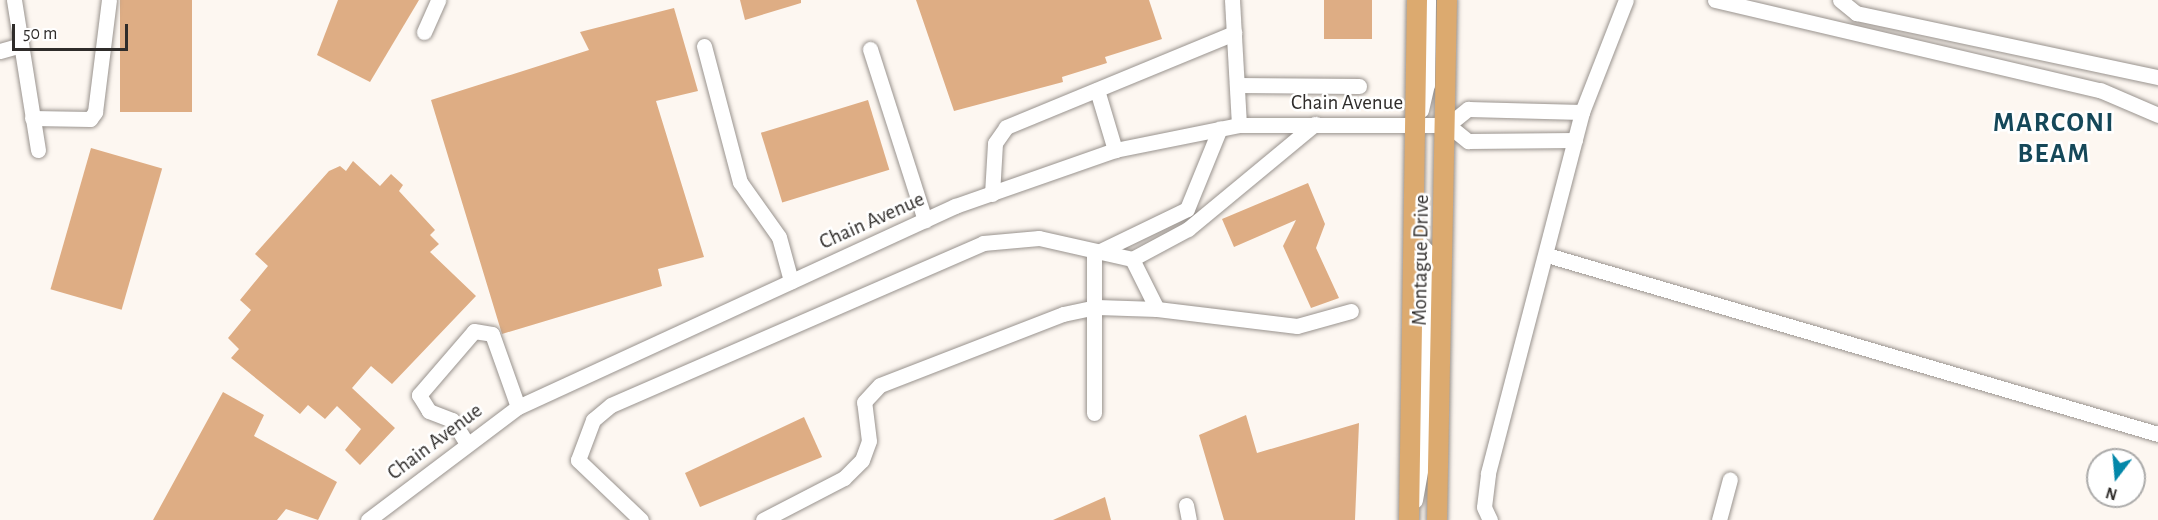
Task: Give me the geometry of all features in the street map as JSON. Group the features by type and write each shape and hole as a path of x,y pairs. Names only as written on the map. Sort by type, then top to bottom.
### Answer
{"main road":[{"name":"Montague Drive","path":"1410,520 1417,0"},
{"name":"Montague Drive","path":"1437,520 1448,125 1447,0"}],"street":[{"path":"32,118 90,118 96,112 109,0"},
{"path":"424,32 438,0"},
{"path":"1232,0 1239,125"},
{"path":"1417,124 1427,85 1428,0"},
{"path":"1490,520 1484,507 1488,473 1547,255 1582,112 1626,0"},
{"path":"1714,0 2100,90 2158,115"},
{"path":"1840,0 1856,13 2158,77"},
{"path":"10,6 21,45 38,150"},
{"path":"992,194 998,135 1097,90 1234,33"},
{"path":"0,51 21,45"},
{"path":"704,46 740,182 779,237 791,281"},
{"path":"870,48 925,220"},
{"path":"1237,85 1359,86"},
{"path":"1097,90 1115,150"},
{"path":"1575,140 1468,141 1448,125 1468,109 1582,112"},
{"path":"641,520 578,460 593,420 611,405 983,243 1039,238 1094,254 1131,259 1188,229 1315,124"},
{"name":"Chain Avenue","path":"368,520 466,442 518,407 925,220 992,194 1115,150 1239,125 1448,125"},
{"path":"1094,254 1186,209 1220,128"},
{"path":"1094,254 1097,307 1094,413"},
{"path":"1547,255 2158,434"},
{"path":"1131,259 1156,309"},
{"path":"763,520 858,466 869,441 864,402 880,385 1018,328 1097,307 1156,309 1297,326 1352,311"},
{"path":"466,442 452,420 429,411 419,395 474,330 492,334 518,407"},
{"path":"1719,520 1730,479"}],"building":[{"path":"120,0 192,0 192,112 120,112"},
{"path":"338,0 419,0 370,82 317,55"},
{"path":"740,0 801,0 801,3 745,20"},
{"path":"916,0 1149,0 1162,39 1105,57 1107,63 1062,77 1063,82 954,111"},
{"path":"1324,0 1372,0 1372,39 1324,39"},
{"path":"674,8 698,91 656,101 704,257 658,269 662,286 502,334 431,100 589,50 580,32"},
{"path":"868,100 889,170 782,203 761,133"},
{"path":"91,148 162,168 122,310 50,289"},
{"path":"353,161 380,186 391,174 403,185 399,191 435,230 430,235 439,244 430,252 476,296 392,384 371,366 352,388 395,428 360,465 345,450 361,429 337,406 325,419 308,405 300,414 231,358 239,349 228,338 251,310 240,300 268,266 255,254 329,171 340,166 346,171"},
{"path":"1308,183 1325,224 1316,248 1339,298 1311,308 1283,246 1296,220 1234,247 1222,219"},
{"path":"223,392 264,415 254,436 337,482 318,520 286,509 277,520 153,520"},
{"path":"1246,415 1257,453 1359,423 1355,520 1224,520 1199,435"},
{"path":"804,417 822,457 700,507 685,473"},
{"path":"1105,497 1111,520 1053,520"}],"district":[{"name":"MARCONI BEAM","path":"2054,138"}]}
